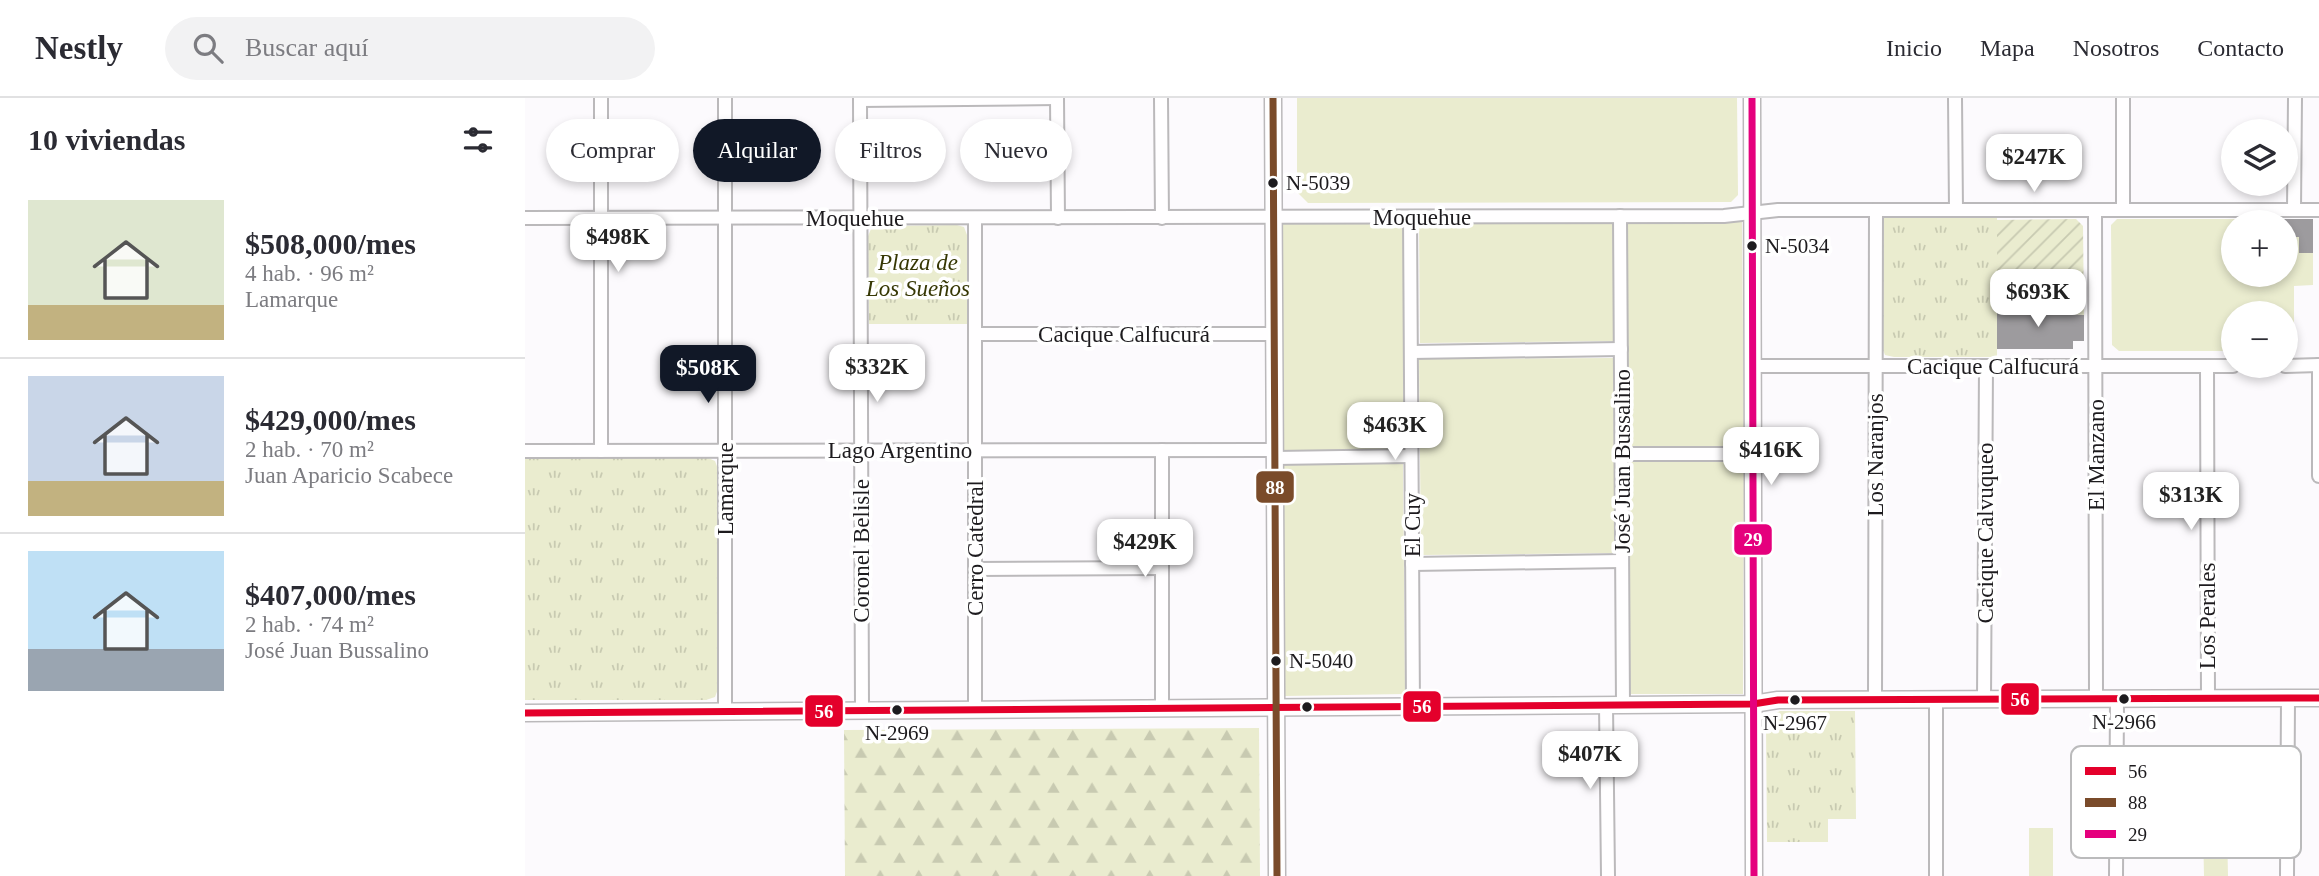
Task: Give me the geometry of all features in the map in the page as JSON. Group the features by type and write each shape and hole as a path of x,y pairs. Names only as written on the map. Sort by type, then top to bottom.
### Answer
{"street":[{"path":"601,98 601,451"},
{"name":"Lamarque","path":"725,98 725,711"},
{"path":"860,99 1057,98 1058,218"},
{"path":"1161,98 1162,218"},
{"path":"1273,98 1276,876"},
{"path":"1752,98 1754,876"},
{"path":"1955,98 1956,210"},
{"path":"2123,98 2123,210"},
{"path":"2294,210 2295,98"},
{"name":"Coronel Belisle","path":"860,99 862,710"},
{"name":"Moquehue","path":"525,218 1724,216 1778,210 2221,210"},
{"name":"Los Naranjos","path":"1875,700 1876,210"},
{"name":"El Manzano","path":"2095,210 2096,699"},
{"name":"Moquehue","path":"2298,210 2319,211"},
{"name":"José Juan Bussalino","path":"1608,876 1622,561 1620,216"},
{"name":"El Cuy","path":"1410,217 1413,707"},
{"name":"Cerro Catedral","path":"975,218 975,710"},
{"name":"Cacique Calfucurá","path":"975,334 1274,334"},
{"path":"1411,352 1621,349"},
{"path":"2298,366 2319,365 2319,475"},
{"name":"Cacique Calfucurá","path":"1752,366 2221,366"},
{"name":"Cacique Calvuqueo","path":"1984,700 1986,366"},
{"name":"Los Perales","path":"2207,366 2208,699"},
{"path":"1162,450 1163,708"},
{"name":"Lago Argentino","path":"525,451 1162,450 1411,456"},
{"path":"1622,454 1752,454"},
{"path":"1412,564 1622,561"},
{"path":"975,569 1162,568"},
{"path":"525,713 1753,704 1772,700 2319,698"},
{"path":"2117,699 2117,746"},
{"path":"2288,699 2288,746"},
{"path":"1935,700 1936,876"},
{"path":"2116,858 2116,876"},
{"path":"2287,858 2287,876"}],"green space":[{"path":"1297,98 1737,98 1738,195 1731,202 1308,203 1297,192"},
{"path":"1997,214 1997,357 1885,355 1881,345 1882,220 1887,215"},
{"path":"2076,219 2083,226 2084,315 1997,309 1997,220"},
{"path":"2117,219 2221,219 2221,287 2294,287 2294,301 2221,301 2221,351 2119,351 2112,345 2111,225"},
{"path":"2298,219 2313,219 2313,285 2298,286"},
{"path":"1742,221 1744,448 1629,448 1627,222"},
{"path":"1613,222 1615,341 1420,343 1419,223"},
{"path":"1282,224 1403,224 1404,451 1283,451"},
{"name":"Plaza de Los Sueños","path":"878,226 964,227 967,235 968,324 869,324 868,236 871,229"},
{"path":"1613,358 1615,553 1421,555 1419,359"},
{"path":"525,457 706,457 715,461 718,469 718,689 715,697 706,700 525,700"},
{"path":"1629,459 1744,459 1743,694 1628,694"},
{"path":"1403,463 1405,694 1285,696 1283,464"},
{"path":"1780,711 1855,711 1856,819 1828,819 1828,842 1767,842 1766,725 1769,717"},
{"path":"1259,728 1260,876 845,876 844,730"},
{"path":"2029,828 2053,828 2053,876 2029,876"},
{"path":"2204,858 2228,858 2228,876 2204,876"}],"building":[{"path":"2298,219 2313,219 2313,253 2299,253"},
{"path":"1997,309 2066,309 2066,315 2084,315 2084,341 2073,341 2073,349 1997,349"}],"transit line":[{"name":"88","path":"1273,98 1277,876"},
{"name":"29","path":"1752,98 1754,876"},
{"name":"56","path":"525,713 1753,704 1778,700 2319,698"}],"place":[{"name":"N-5039","path":"1273,183"},
{"name":"N-5034","path":"1752,246"},
{"name":"N-5040","path":"1276,661"},
{"name":"N-2966","path":"2124,699"},
{"name":"N-2967","path":"1795,700"},
{"name":"N-2969","path":"897,710"}]}
